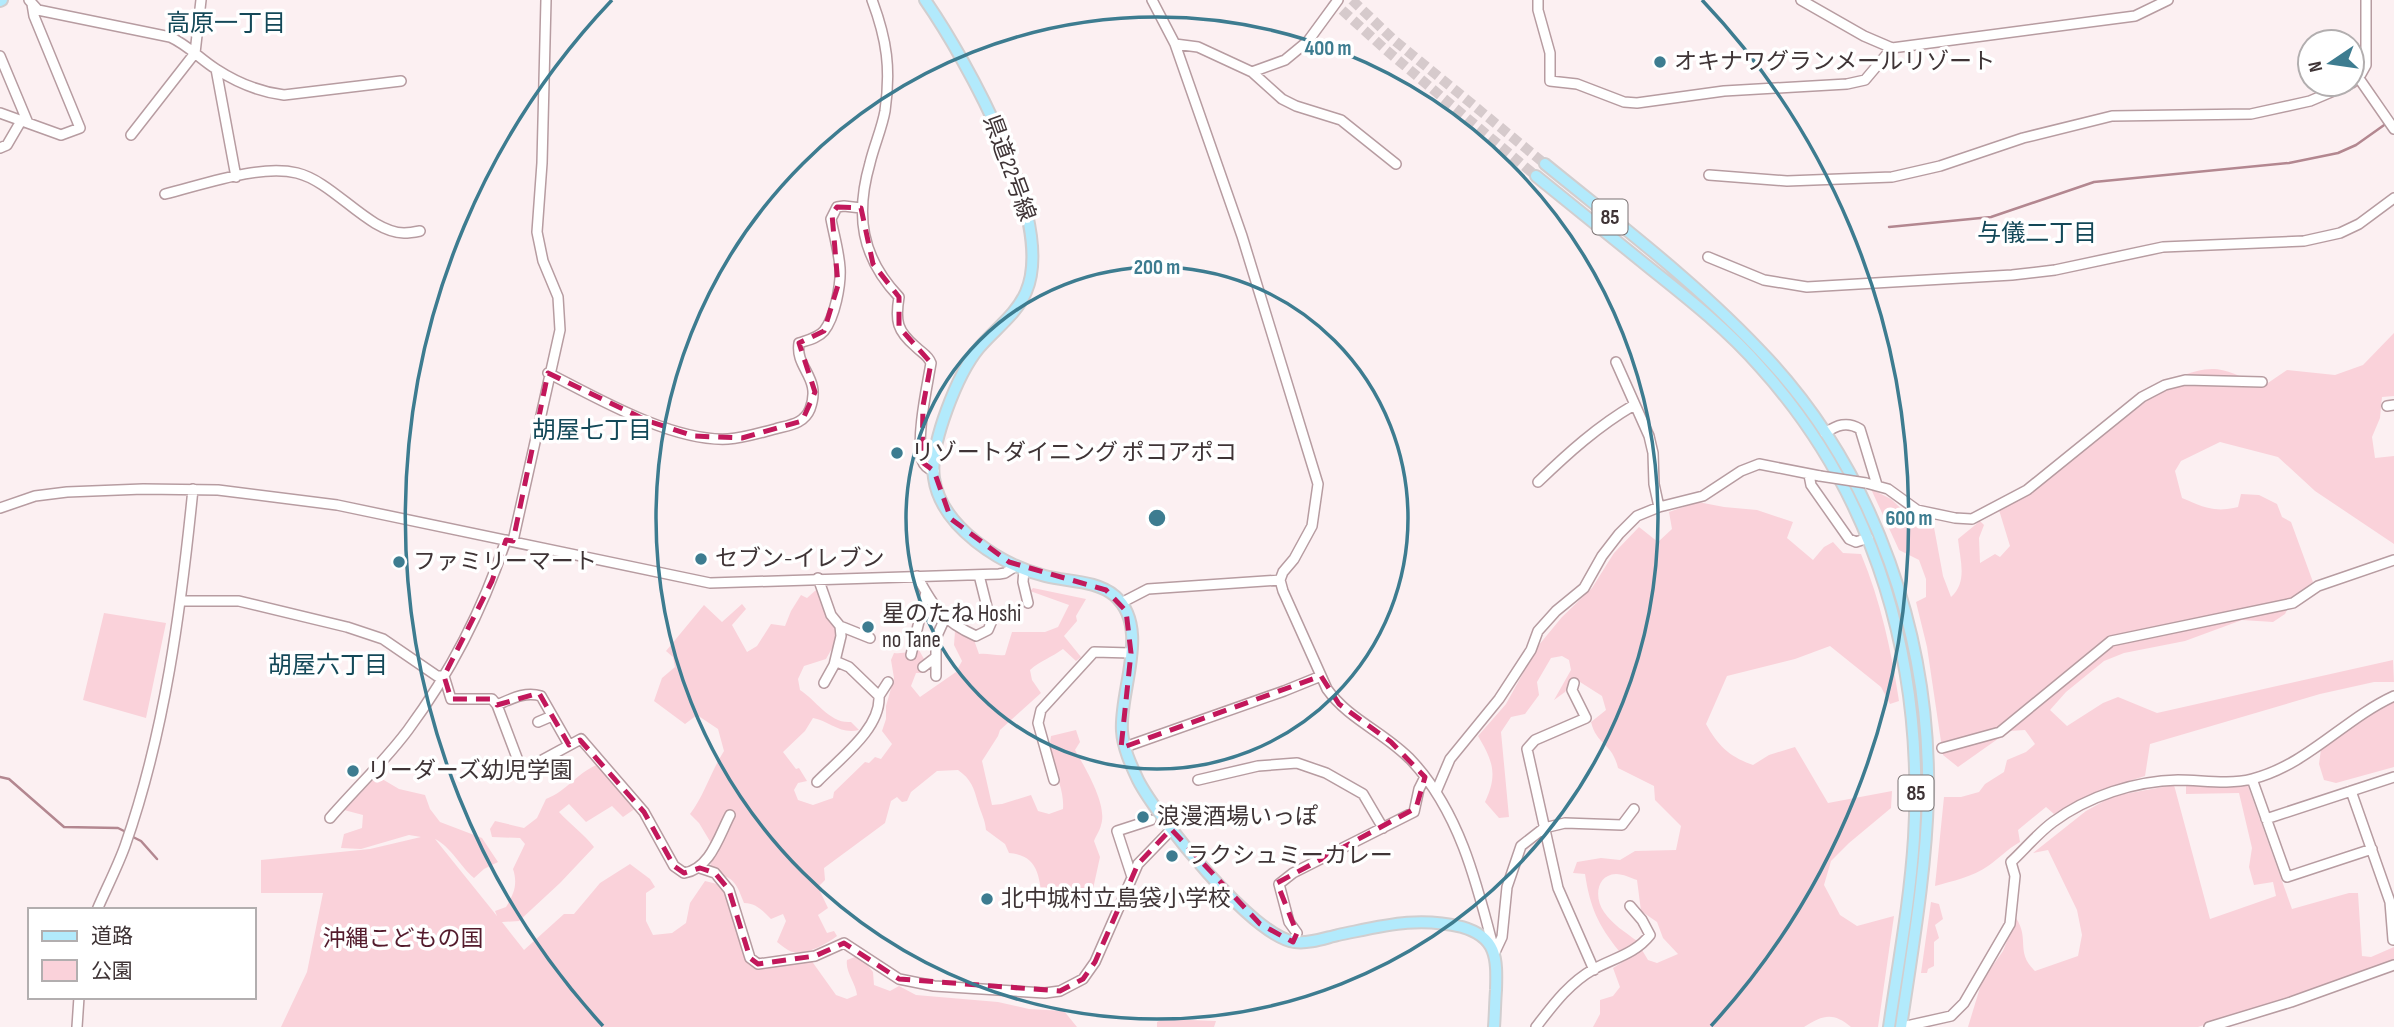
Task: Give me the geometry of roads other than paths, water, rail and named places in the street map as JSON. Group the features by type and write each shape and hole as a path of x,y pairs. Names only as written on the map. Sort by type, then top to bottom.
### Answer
{"main road":[{"name":"県道22号線","path":"925,0 992,117 1026,207 1034,247 1031,277 1022,299 1009,318 979,348 954,390 933,471"},
{"name":"85","path":"1545,164 1717,306 1770,360 1822,428 1861,498 1885,550 1914,644 1926,717 1926,841 1902,1027"},
{"name":"85","path":"1536,176 1666,280 1744,350 1779,389 1804,423 1833,468 1868,538 1893,609 1913,719 1916,757 1914,841 1889,1027"},
{"path":"933,471 939,496 951,519 972,537 1020,567 1045,576 1094,585 1106,590 1121,603 1130,621 1131,653 1122,721 1125,747 1140,783 1172,830 1260,924 1273,934 1293,942 1402,922 1428,920 1477,932 1495,952 1497,971 1494,1027"}],"street":[{"path":"131,135 195,53 201,0"},
{"path":"330,818 407,732 444,676 472,626 509,540 560,330 558,296 543,261 537,232 542,163 546,0"},
{"path":"872,0 885,37 889,59 888,89 860,208 873,264 899,297 896,320 899,327 932,363 923,406 921,450 922,461 927,469 933,471"},
{"path":"1152,0 1175,44 1242,236 1318,484 1312,526 1280,580 1289,606 1327,688 1339,704 1412,761 1436,792 1462,841 1479,889 1495,952"},
{"path":"1252,72 1285,60 1308,41 1338,0"},
{"path":"1538,0 1538,10 1550,53 1550,81 1577,84 1624,102 1847,84 1865,80 1892,48"},
{"path":"1801,0 1864,36 1892,48 2135,16 2168,0"},
{"path":"2366,0 2366,28"},
{"path":"30,2 38,10 170,37 181,42 216,69 260,90 284,95 401,81"},
{"path":"0,113 61,135 79,128 30,2"},
{"path":"1175,44 1198,47 1252,72 1282,99 1341,120 1396,164"},
{"path":"0,56 24,122"},
{"path":"216,69 236,177"},
{"path":"2366,96 2394,128"},
{"path":"1709,175 1787,181 1892,177 1941,166 2022,138 2112,116 2251,114 2316,98"},
{"path":"0,148 7,145 24,122"},
{"path":"165,194 265,171 299,173 337,194 387,229 404,233 420,231"},
{"path":"1708,257 1763,280 1807,287 2012,275 2055,270 2163,247 2304,241 2340,233 2359,224 2394,198"},
{"path":"548,373 648,421 694,436 742,438 802,421 809,412 815,392 801,361 799,343 817,337 824,331 838,285 840,269 832,214 837,207 844,205 860,208"},
{"path":"1616,362 1649,436 1659,507"},
{"path":"1436,792 1450,759 1499,699 1531,650 1538,631 1556,611 1584,588 1602,556 1637,516 1659,507 1703,496 1741,471 1759,464 1877,485 1888,489 1917,510 1972,519 2027,490 2142,397 2165,385 2185,380 2262,382"},
{"path":"1538,481 1609,419 1634,405"},
{"path":"1822,428 1848,424 1860,429 1877,485"},
{"path":"1809,475 1811,485 1849,539 1856,542 1868,538"},
{"path":"98,908 131,829 154,742 181,601 193,489"},
{"path":"0,508 35,496 67,492 218,490 337,505 710,583 979,575 1005,573 1020,567 1028,603"},
{"path":"1942,748 2000,732 2111,642 2293,603 2318,586 2394,560"},
{"path":"917,576 945,618 976,636 988,630 991,623 979,575"},
{"path":"818,578 831,615 840,626 870,638"},
{"path":"1121,603 1148,589 1280,580"},
{"path":"911,655 926,592"},
{"path":"181,601 239,601 347,627 383,639 437,676 444,676"},
{"path":"936,676 936,638 945,618"},
{"path":"824,683 835,661 841,636 840,626"},
{"path":"1054,780 1038,723 1041,710 1094,652 1131,653"},
{"path":"923,667 936,657"},
{"path":"835,661 849,667 879,696"},
{"path":"444,676 451,699 492,699 497,705 522,771 581,739 644,812 674,866 684,873 699,868 709,856 730,815"},
{"path":"1125,747 1321,676"},
{"path":"817,782 873,726 880,708 879,696 888,682"},
{"path":"1574,683 1572,690 1586,718 1552,735 1535,740 1527,749 1558,888 1594,970"},
{"path":"497,705 520,695 541,696 569,745"},
{"path":"1902,1027 1951,1016 1964,1003 2010,924 2015,876 2011,862 2052,823 2079,805 2139,784 2178,780 2219,782 2252,779 2302,757 2372,708 2394,696"},
{"path":"538,722 552,716"},
{"path":"1198,780 1258,766 1297,763 1326,773 1363,794 1383,828"},
{"path":"1293,942 1297,933 1289,922 1279,884 1293,873 1414,812 1424,777"},
{"path":"2266,819 2394,777"},
{"path":"2252,779 2287,877 2372,849"},
{"path":"2351,791 2392,902 2393,940"},
{"path":"1495,952 1502,937 1507,887 1521,846 1544,828 1565,823 1622,825 1634,808"},
{"path":"1132,877 1117,831 1151,820"},
{"path":"699,868 715,873 729,890 750,958 758,964 815,956 844,943 899,979 934,986 1028,993 1060,991 1083,979 1095,962 1138,864 1172,830"},
{"path":"1536,1027 1570,987 1594,970 1637,950 1650,935 1630,906"},
{"path":"2209,1027 2291,1002 2394,965"},
{"path":"76,1027 79,999"}],"waterway":[{"path":"1889,227 1991,217 2094,182 2289,163 2338,153 2356,145 2387,123"},
{"path":"0,777 9,779 64,827 118,828 126,832"},
{"path":"131,836 141,841 157,859"}],"tunnel":[{"path":"1331,0 1386,50 1536,176"},
{"path":"1352,0 1394,40 1545,164"}],"place":[{"name":"オキナワグランメールリゾート","path":"1660,62"},
{"name":"リゾートダイニング ポコアポコ","path":"897,453"},
{"name":"セブン-イレブン","path":"701,559"},
{"name":"ファミリーマート","path":"399,562"},
{"name":"星のたね Hoshi no Tane","path":"868,627"},
{"name":"リーダーズ幼児学園","path":"353,771"},
{"name":"浪漫酒場いっぽ","path":"1143,817"},
{"name":"ラクシュミーカレー","path":"1172,856"},
{"name":"北中城村立島袋小学校","path":"987,899"}],"district":[{"name":"高原一丁目","path":"226,23"},
{"name":"与儀二丁目","path":"2037,233"},
{"name":"胡屋七丁目","path":"592,430"},
{"name":"胡屋六丁目","path":"328,665"}],"park label":[{"name":"沖縄こどもの国","path":"403,939"}]}
